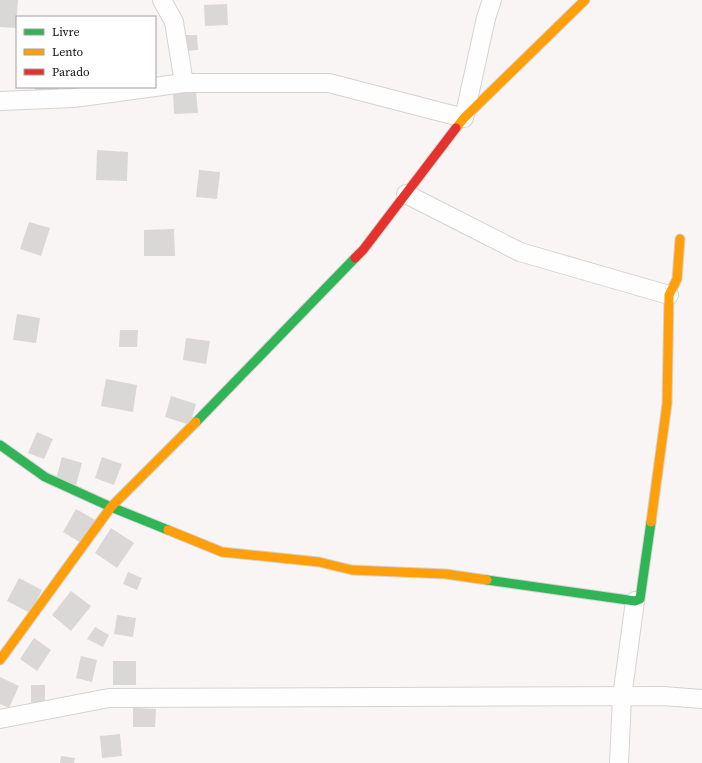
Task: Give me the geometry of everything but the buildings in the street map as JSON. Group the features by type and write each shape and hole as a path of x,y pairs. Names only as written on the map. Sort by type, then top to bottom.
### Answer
{"street":[{"path":"162,0 174,22 184,83"},
{"path":"464,118 486,18 492,0"},
{"path":"0,660 111,507 228,390 363,250 464,118 585,0"},
{"path":"156,87 184,83 329,83 464,118"},
{"path":"0,101 74,98 147,88"},
{"path":"406,194 520,252 669,295"},
{"path":"0,445 45,477 111,507 222,552 319,562 352,570 446,574 635,601 640,599 652,517 666,404 669,295 677,279 680,239"},
{"path":"618,763 622,696 635,601"},
{"path":"0,719 109,698 663,696 702,699"}],"traffic: fast":[{"path":"196,422 355,258"},
{"path":"0,445 45,477 111,507 168,530"},
{"path":"487,580 635,601 640,599 651,522"}],"traffic: slow":[{"path":"456,128 464,118 585,0"},
{"path":"651,522 667,404 669,295 677,279 680,239"},
{"path":"0,660 111,507 196,422"},
{"path":"168,530 222,552 319,562 352,570 446,574 487,580"}],"traffic: jam":[{"path":"355,258 363,250 456,128"}]}
